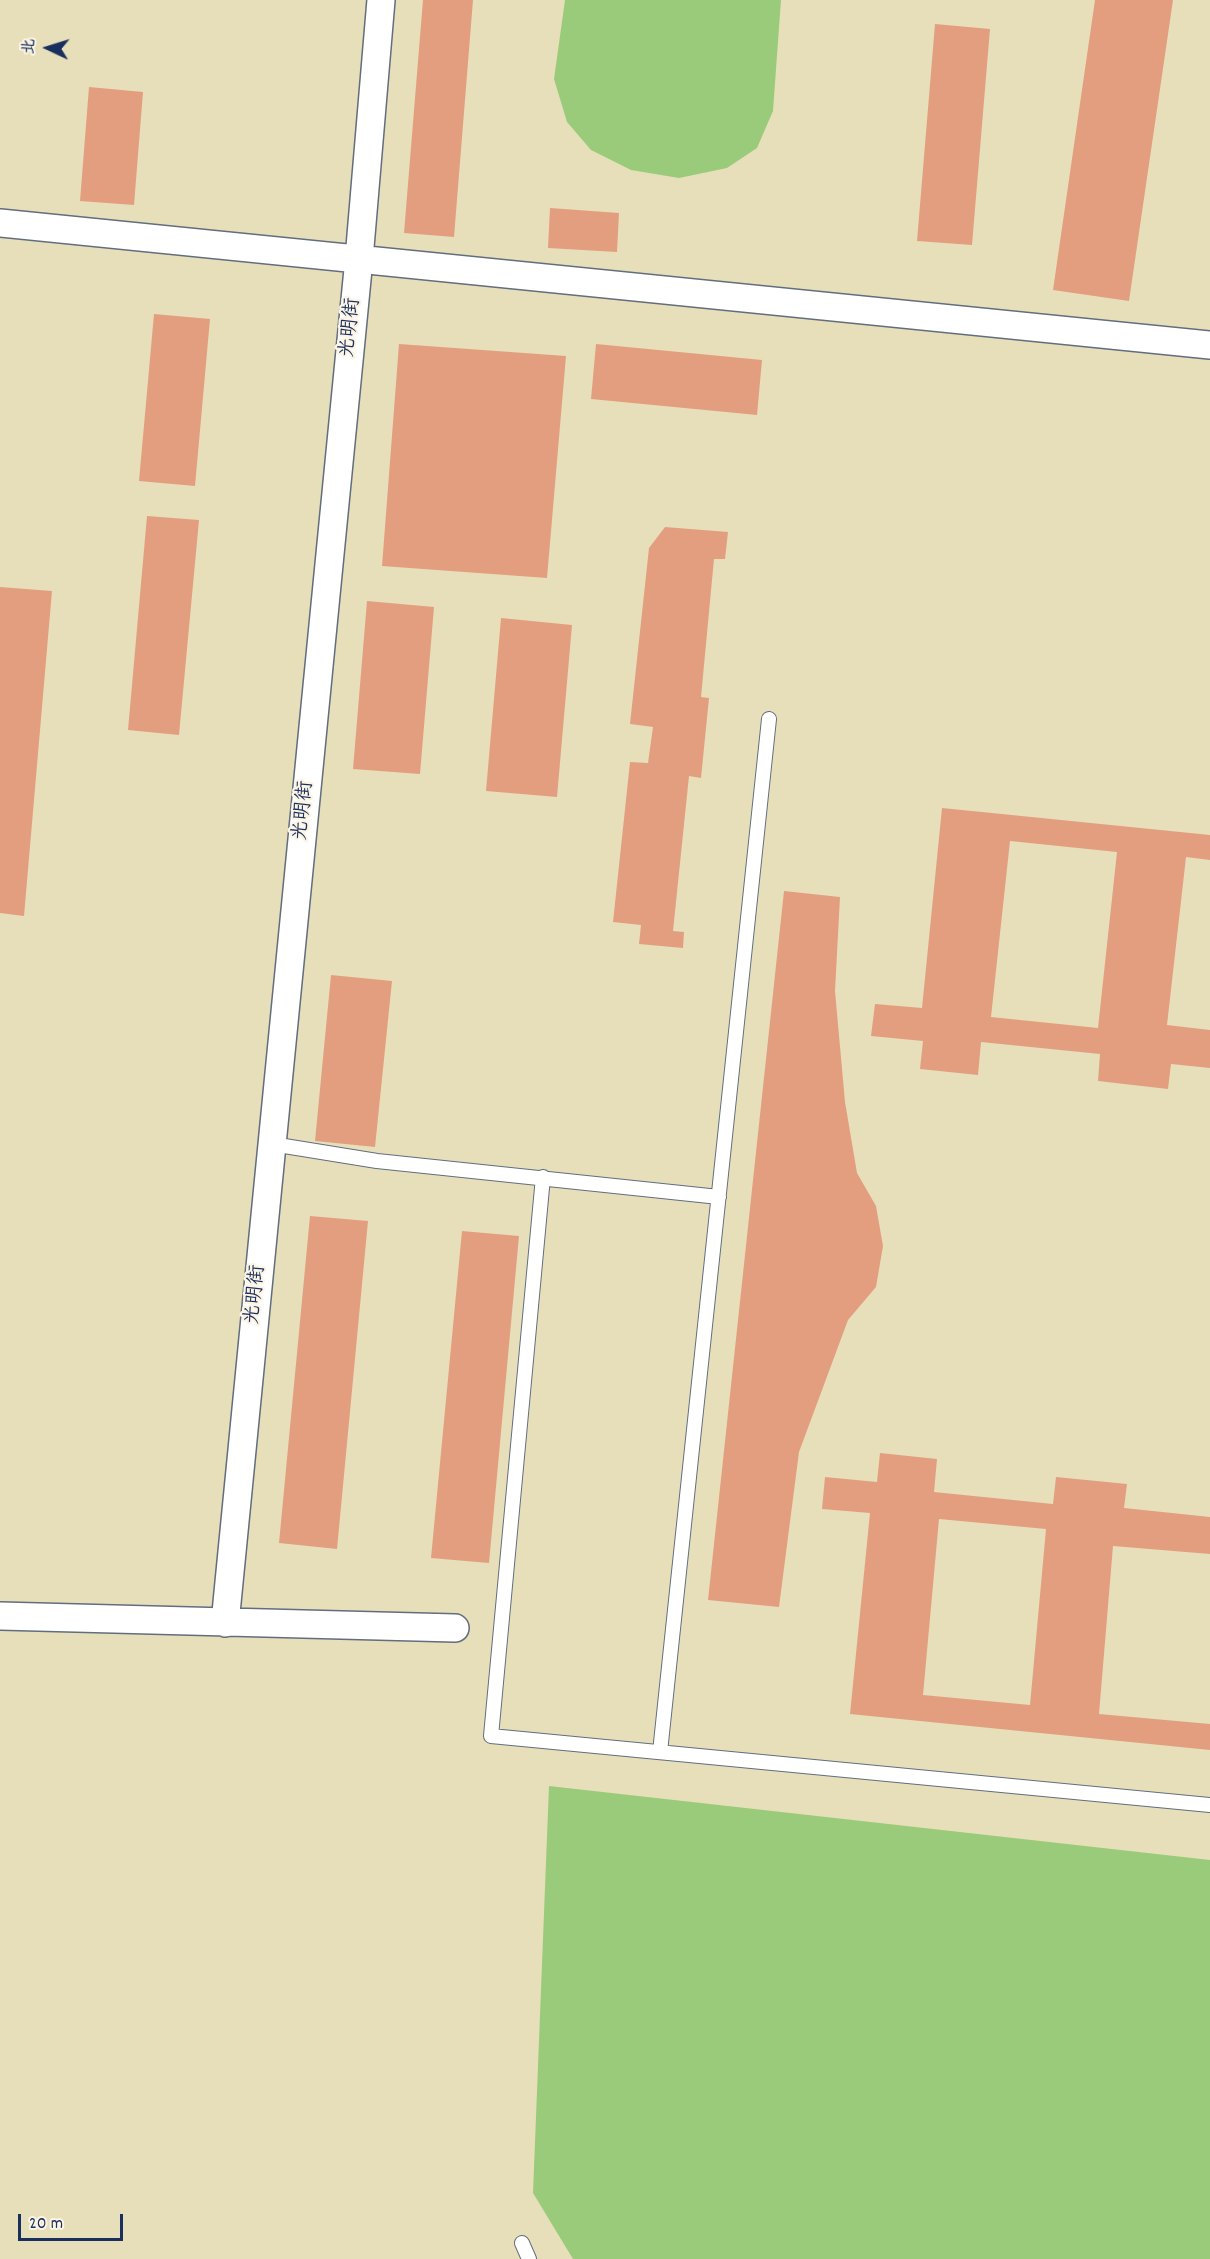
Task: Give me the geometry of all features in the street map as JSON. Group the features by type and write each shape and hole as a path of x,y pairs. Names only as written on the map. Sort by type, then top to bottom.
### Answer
{"street":[{"name":"光明街","path":"225,1623 359,259 381,0"},
{"path":"0,223 1210,345"},
{"path":"0,1617 455,1628"}],"lane":[{"path":"660,1752 769,719"},
{"path":"272,1144 376,1161 719,1197"},
{"path":"543,1177 492,1736 1210,1805"},
{"path":"522,2243 529,2259"}],"green space":[{"path":"565,0 781,0 773,111 757,148 727,168 679,178 631,170 591,150 567,122 554,79"},
{"path":"549,1786 1210,1860 1210,2259 573,2259 533,2193"}],"building":[{"path":"423,0 473,0 454,237 404,233"},
{"path":"1095,0 1173,0 1129,301 1053,290"},
{"path":"935,24 990,29 972,245 917,241"},
{"path":"89,87 143,92 134,205 80,201"},
{"path":"550,208 619,213 617,252 548,248"},
{"path":"154,314 210,319 195,486 139,481"},
{"path":"399,344 566,356 547,578 382,566"},
{"path":"596,344 762,360 757,415 591,399"},
{"path":"147,516 199,520 179,735 128,730"},
{"path":"665,527 728,532 725,559 714,559 701,697 709,698 701,778 689,776 673,931 684,932 683,948 639,944 641,925 613,922 630,762 648,763 653,727 630,724 649,548"},
{"path":"0,587 52,591 24,916 0,913"},
{"path":"367,601 434,607 420,774 353,769"},
{"path":"501,618 572,625 557,797 486,791"},
{"path":"942,808 1210,835 1210,860 1186,857 1167,1025 1210,1030 1210,1068 1171,1064 1168,1089 1098,1081 1100,1054 981,1042 978,1075 920,1069 923,1041 871,1036 875,1004 922,1008","holes":["1010,841 1117,852 1098,1028 991,1017"]},
{"path":"784,891 840,897 835,991 845,1102 857,1173 876,1206 883,1246 876,1287 848,1320 799,1452 779,1607 708,1600"},
{"path":"331,975 392,981 375,1147 315,1141"},
{"path":"310,1216 368,1221 337,1549 279,1543"},
{"path":"462,1231 519,1236 489,1563 431,1558"},
{"path":"880,1453 937,1459 934,1492 1053,1504 1056,1477 1127,1484 1124,1508 1210,1517 1210,1554 1113,1546 1099,1714 1210,1724 1210,1750 850,1714 870,1513 822,1509 825,1477 877,1482","holes":["939,1519 1046,1529 1030,1705 923,1695"]}]}
